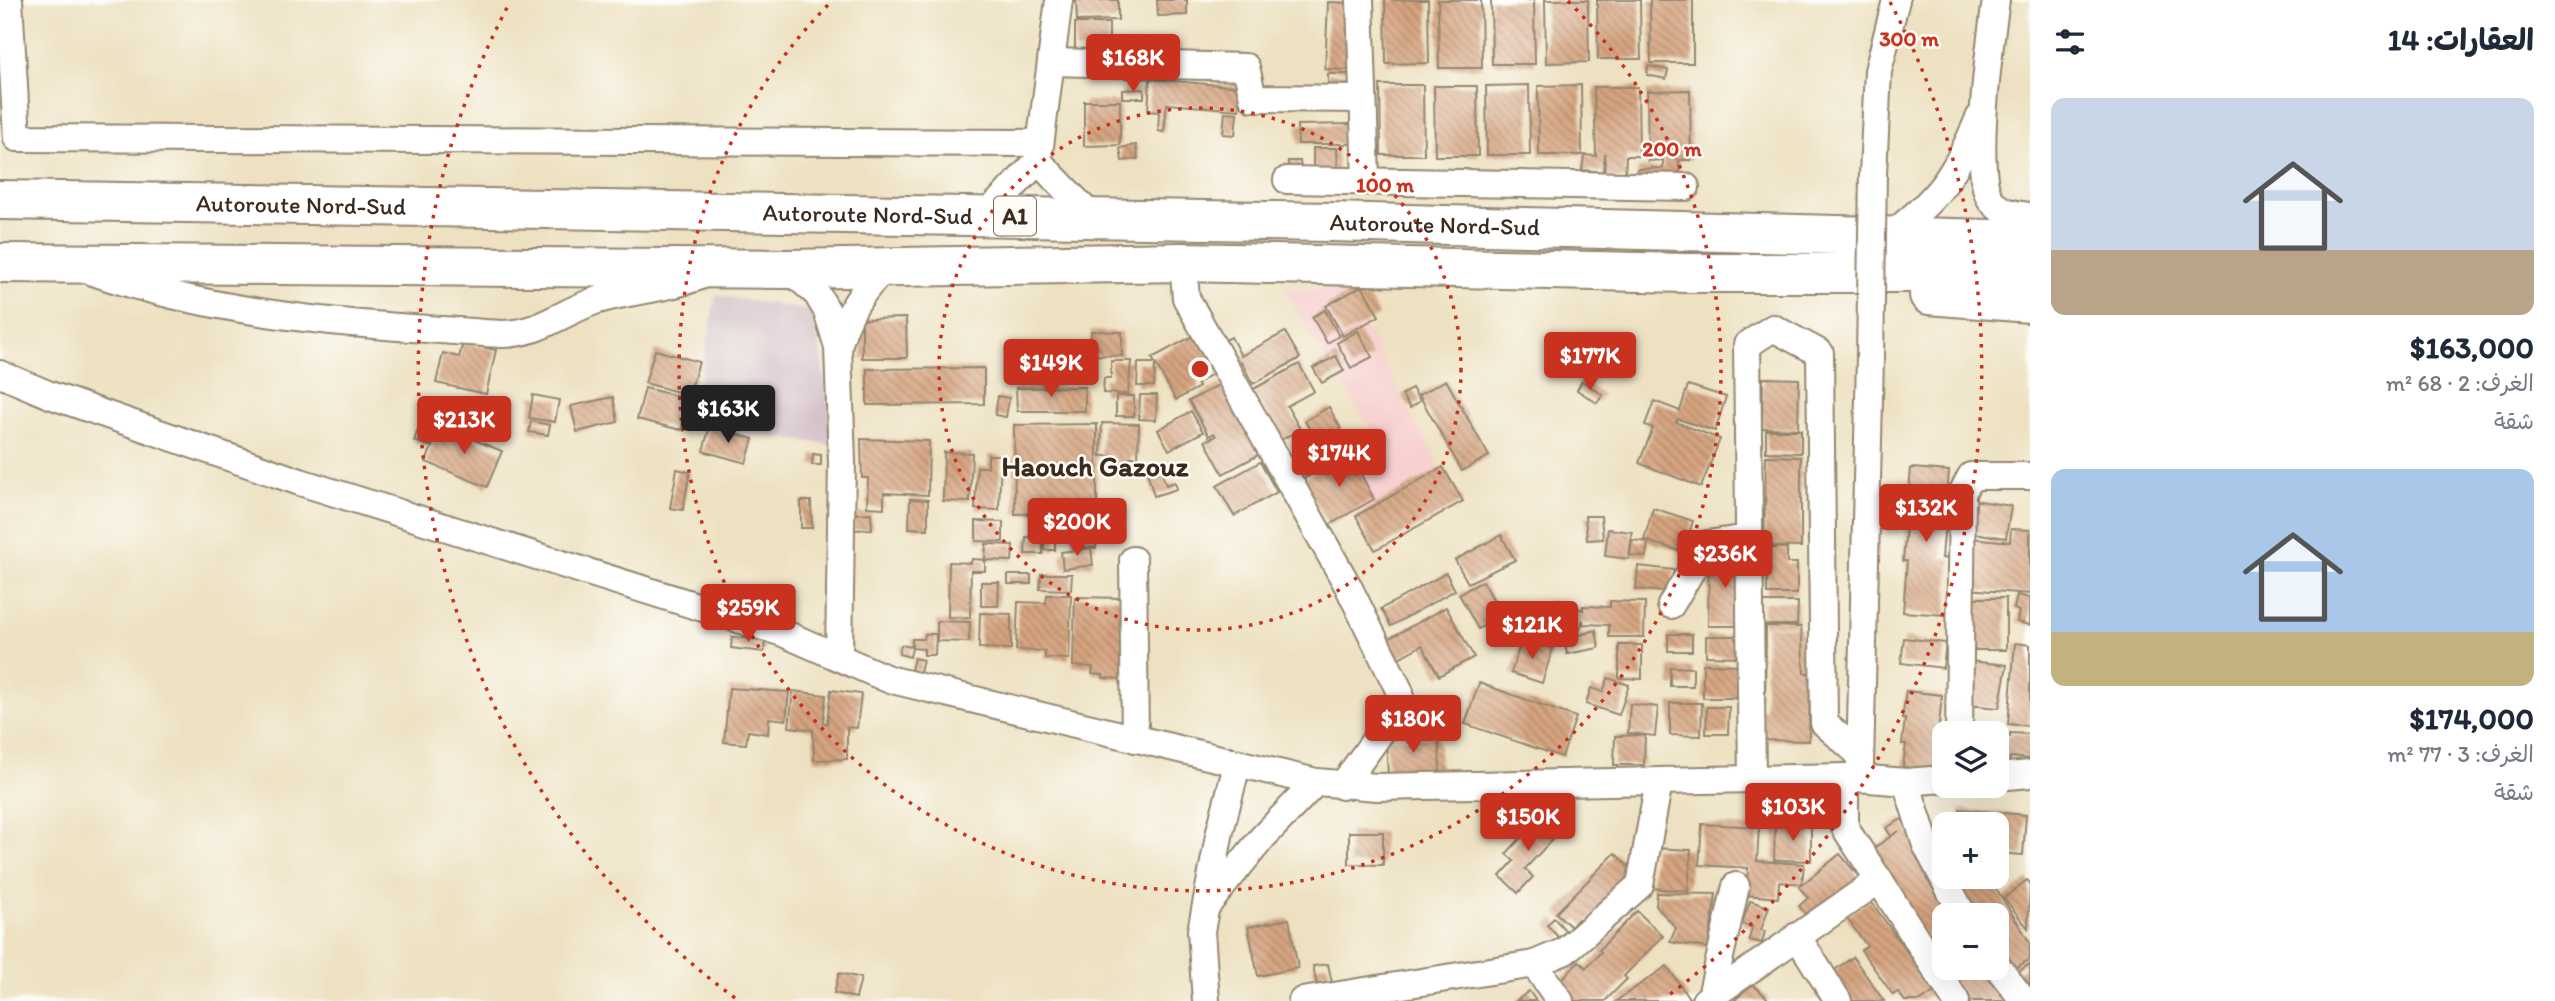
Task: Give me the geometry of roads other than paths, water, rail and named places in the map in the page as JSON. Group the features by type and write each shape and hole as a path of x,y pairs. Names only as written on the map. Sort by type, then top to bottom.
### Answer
{"highway":[{"name":"Autoroute Nord-Sud","path":"0,200 1092,217 2030,240"},
{"path":"1900,237 2030,217"},
{"name":"Autoroute Nord-Sud","path":"0,264 789,269 1183,262 1686,273 2030,272"},
{"path":"1686,273 2030,303"}],"street":[{"path":"9,0 9,137 1039,152 1092,217"},
{"path":"985,216 1039,152 1059,0"},
{"path":"1360,0 1366,180"},
{"path":"1896,0 1878,71 1855,770 1845,828 1955,1001"},
{"path":"1996,0 1984,107 1983,164 1987,195 2003,210 2030,217"},
{"path":"1051,62 1246,67 1253,98 1363,99"},
{"path":"1900,237 1947,183 1961,160 1984,107"},
{"path":"1287,180 1686,187"},
{"path":"1183,262 1186,298 1348,586 1400,692 1399,707 1342,786"},
{"path":"72,265 142,289 197,302 312,320 502,334 532,331 597,300 671,287 720,269"},
{"path":"838,347 855,303 887,267"},
{"path":"789,269 817,294 827,311 838,347 842,462 839,657"},
{"path":"1752,780 1747,345 1773,328 1819,353 1824,723 1855,770"},
{"path":"0,374 50,395 300,482 783,633 888,679 1315,782 1342,786 1752,780 1855,770 1906,782 1932,780"},
{"path":"1959,721 1962,494 1971,476 2030,476"},
{"path":"1671,605 1707,544 1749,538"},
{"path":"1133,560 1135,739"},
{"path":"1206,1001 1200,942 1237,765"},
{"path":"2009,776 2030,774"},
{"path":"1205,908 1263,837 1315,782"},
{"path":"1302,1001 1534,964 1564,951 1640,885 1659,782"},
{"path":"1906,782 1926,845 1957,903"},
{"path":"1708,1000 1879,880"},
{"path":"1708,1000 1736,886"},
{"path":"1797,936 1838,1001"},
{"path":"1534,964 1560,1001"},
{"path":"2008,980 2024,1001"}],"district":[{"name":"Haouch Gazouz","path":"1095,466"}]}
